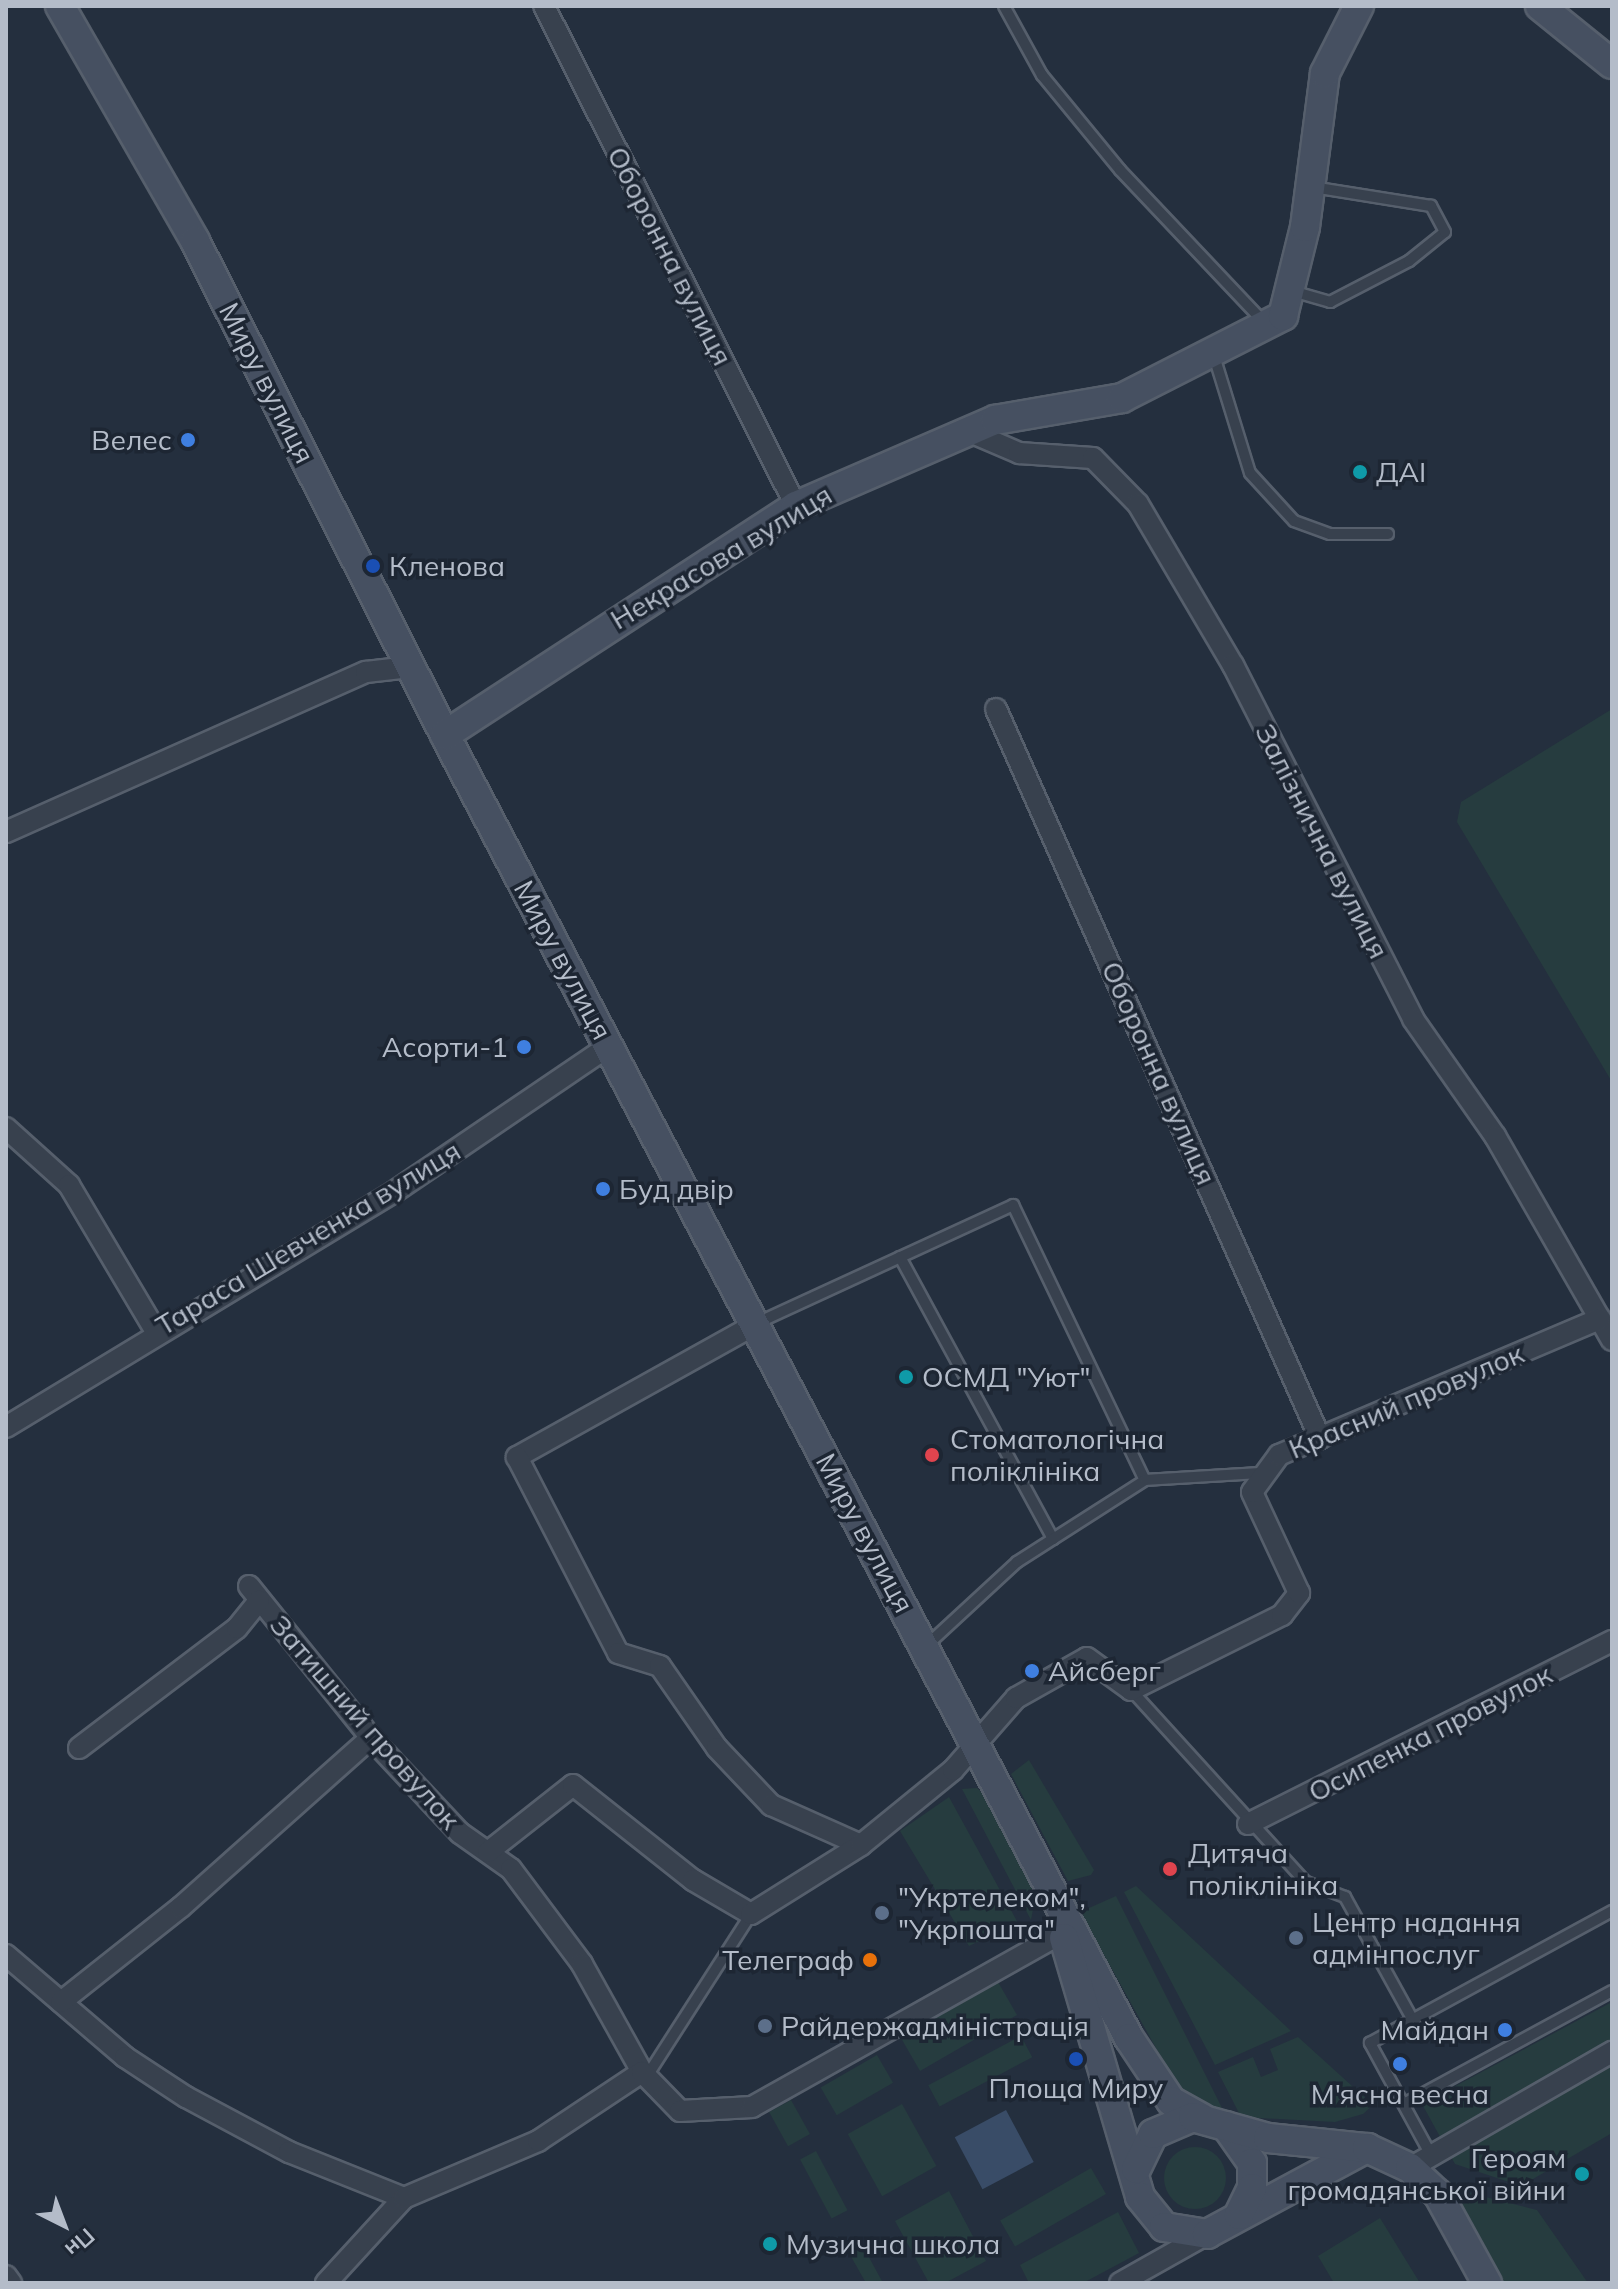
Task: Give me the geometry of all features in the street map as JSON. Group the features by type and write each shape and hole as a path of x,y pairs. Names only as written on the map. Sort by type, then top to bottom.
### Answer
{"street":[{"name":"Миру вулиця","path":"60,6 195,241 445,735 976,1745 1064,1923"},
{"name":"Оборонна вулиця","path":"544,6 796,506"},
{"path":"1280,311 1310,187 1325,73 1358,6"},
{"path":"1540,6 1612,64"},
{"name":"Некрасова вулиця","path":"445,735 796,506 968,431 1122,398 1214,356 1280,311"},
{"name":"Залізнична вулиця","path":"968,431 1019,453 1093,458 1138,504 1233,665 1413,1019 1495,1136 1612,1340"},
{"path":"6,832 366,672 410,667"},
{"name":"Оборонна вулиця","path":"996,709 1320,1438"},
{"name":"Тараса Шевченка вулиця","path":"6,1427 155,1330 394,1192 609,1046"},
{"path":"6,1128 69,1185 155,1330"},
{"name":"Красний провулок","path":"1131,1690 1282,1615 1299,1593 1252,1492 1259,1473 1320,1438 1600,1319"},
{"path":"756,1324 517,1457 618,1653 660,1666 717,1748 771,1805 861,1845"},
{"name":"Затишний провулок","path":"79,1748 237,1628 254,1594 371,1738 460,1833 511,1869 582,1964 645,2073"},
{"name":"Осипенка провулок","path":"1248,1824 1612,1641"},
{"path":"488,1852 573,1785 693,1880 751,1914 861,1845 976,1745 1016,1698 1087,1658 1131,1690"},
{"path":"61,2002 181,1907 371,1738"},
{"path":"326,2283 404,2198 538,2141 645,2073 680,2111 752,2107 1064,1923"},
{"path":"1064,1923 1129,2038 1171,2101 1214,2122 1252,2163 1252,2188 1239,2215"},
{"path":"1064,1923 1136,2169 1140,2197 1156,2220 1162,2256"},
{"path":"6,1955 61,2002 186,2097 289,2152 404,2198"},
{"path":"1136,2169 1161,2127 1214,2122 1367,2148 1420,2161 1612,2052"},
{"path":"1120,2283 1162,2256 1367,2148"},
{"path":"1420,2161 1487,2283"},
{"path":"1156,2220 1179,2233 1207,2234"},
{"path":"6,2276 11,2283"}],"lane":[{"path":"1004,6 1042,75 1110,159 1280,311 1330,302 1409,261 1445,232 1431,206 1310,187"},
{"path":"1214,356 1250,473 1294,521 1330,534 1388,534"},
{"path":"756,1324 1013,1205 1145,1480"},
{"path":"900,1257 1053,1539"},
{"path":"924,1647 1053,1539 1145,1480 1259,1473"},
{"path":"1131,1690 1248,1824 1306,1882 1345,1897 1414,2022"},
{"path":"1420,2161 1404,2104 1370,2043 1414,2022 1612,1911"},
{"path":"645,2073 751,1914"},
{"path":"1404,2104 1612,1991"}],"green space":[{"path":"1612,709 1612,1082 1457,822 1461,802"},
{"path":"1029,1760 1094,1870 1091,1875 1068,1881 1011,1774"},
{"path":"977,1788 990,1800 1036,1893 1031,1920 962,1789"},
{"path":"949,1797 1018,1923 969,1946 900,1831"},
{"path":"1136,1886 1291,2031 1215,2065 1124,1892"},
{"path":"1116,1896 1225,2114 1180,2091 1080,1912"},
{"path":"998,1982 1017,2015 920,2071 901,2038"},
{"path":"1612,2002 1612,2133 1521,2186 1455,2164 1422,2104"},
{"path":"1021,2036 1032,2057 940,2106 928,2085"},
{"path":"1298,2037 1373,2105 1363,2114 1335,2122 1241,2117 1218,2072 1253,2057 1261,2077 1278,2070 1270,2049"},
{"path":"877,2055 893,2083 837,2115 821,2088"},
{"path":"791,2100 810,2134 788,2146 769,2112"},
{"path":"902,2104 936,2166 882,2196 848,2134"},
{"path":"1189,2147 1201,2147 1217,2156 1224,2166 1224,2190 1217,2200 1201,2209 1189,2209 1169,2195 1164,2184 1164,2172 1178,2152"},
{"path":"816,2151 847,2210 832,2219 800,2159"},
{"path":"1091,2168 1106,2194 1015,2246 1000,2220"},
{"path":"1450,2188 1537,2210 1588,2283 1501,2283"},
{"path":"949,2191 986,2261 945,2283 929,2283 895,2221"},
{"path":"1118,2212 1139,2253 1083,2283 1029,2283 1020,2265"},
{"path":"1380,2218 1420,2283 1334,2283 1318,2256"},
{"path":"859,2239 883,2283 866,2283 845,2246"}],"water":[{"path":"1006,2110 1034,2162 982,2189 955,2137"}],"place":[{"name":"Велес","path":"188,440"},
{"name":"ДАІ","path":"1360,472"},
{"name":"Кленова","path":"373,566"},
{"name":"Асорти-1","path":"524,1047"},
{"name":"Буд двір","path":"603,1189"},
{"name":"ОСМД \"Уют\"","path":"906,1377"},
{"name":"Стоматологічна поліклініка","path":"932,1455"},
{"name":"Айсберг","path":"1032,1671"},
{"name":"Дитяча поліклініка","path":"1170,1869"},
{"name":"\"Укртелеком\", \"Укрпошта\"","path":"882,1913"},
{"name":"Центр надання адмінпослуг","path":"1296,1938"},
{"name":"Телеграф","path":"870,1960"},
{"name":"Райдержадміністрація","path":"765,2026"},
{"name":"Майдан","path":"1505,2030"},
{"name":"Площа Миру","path":"1076,2059"},
{"name":"М'ясна весна","path":"1400,2064"},
{"name":"Героям громадянської війни","path":"1582,2174"},
{"name":"Музична школа","path":"770,2244"}]}
